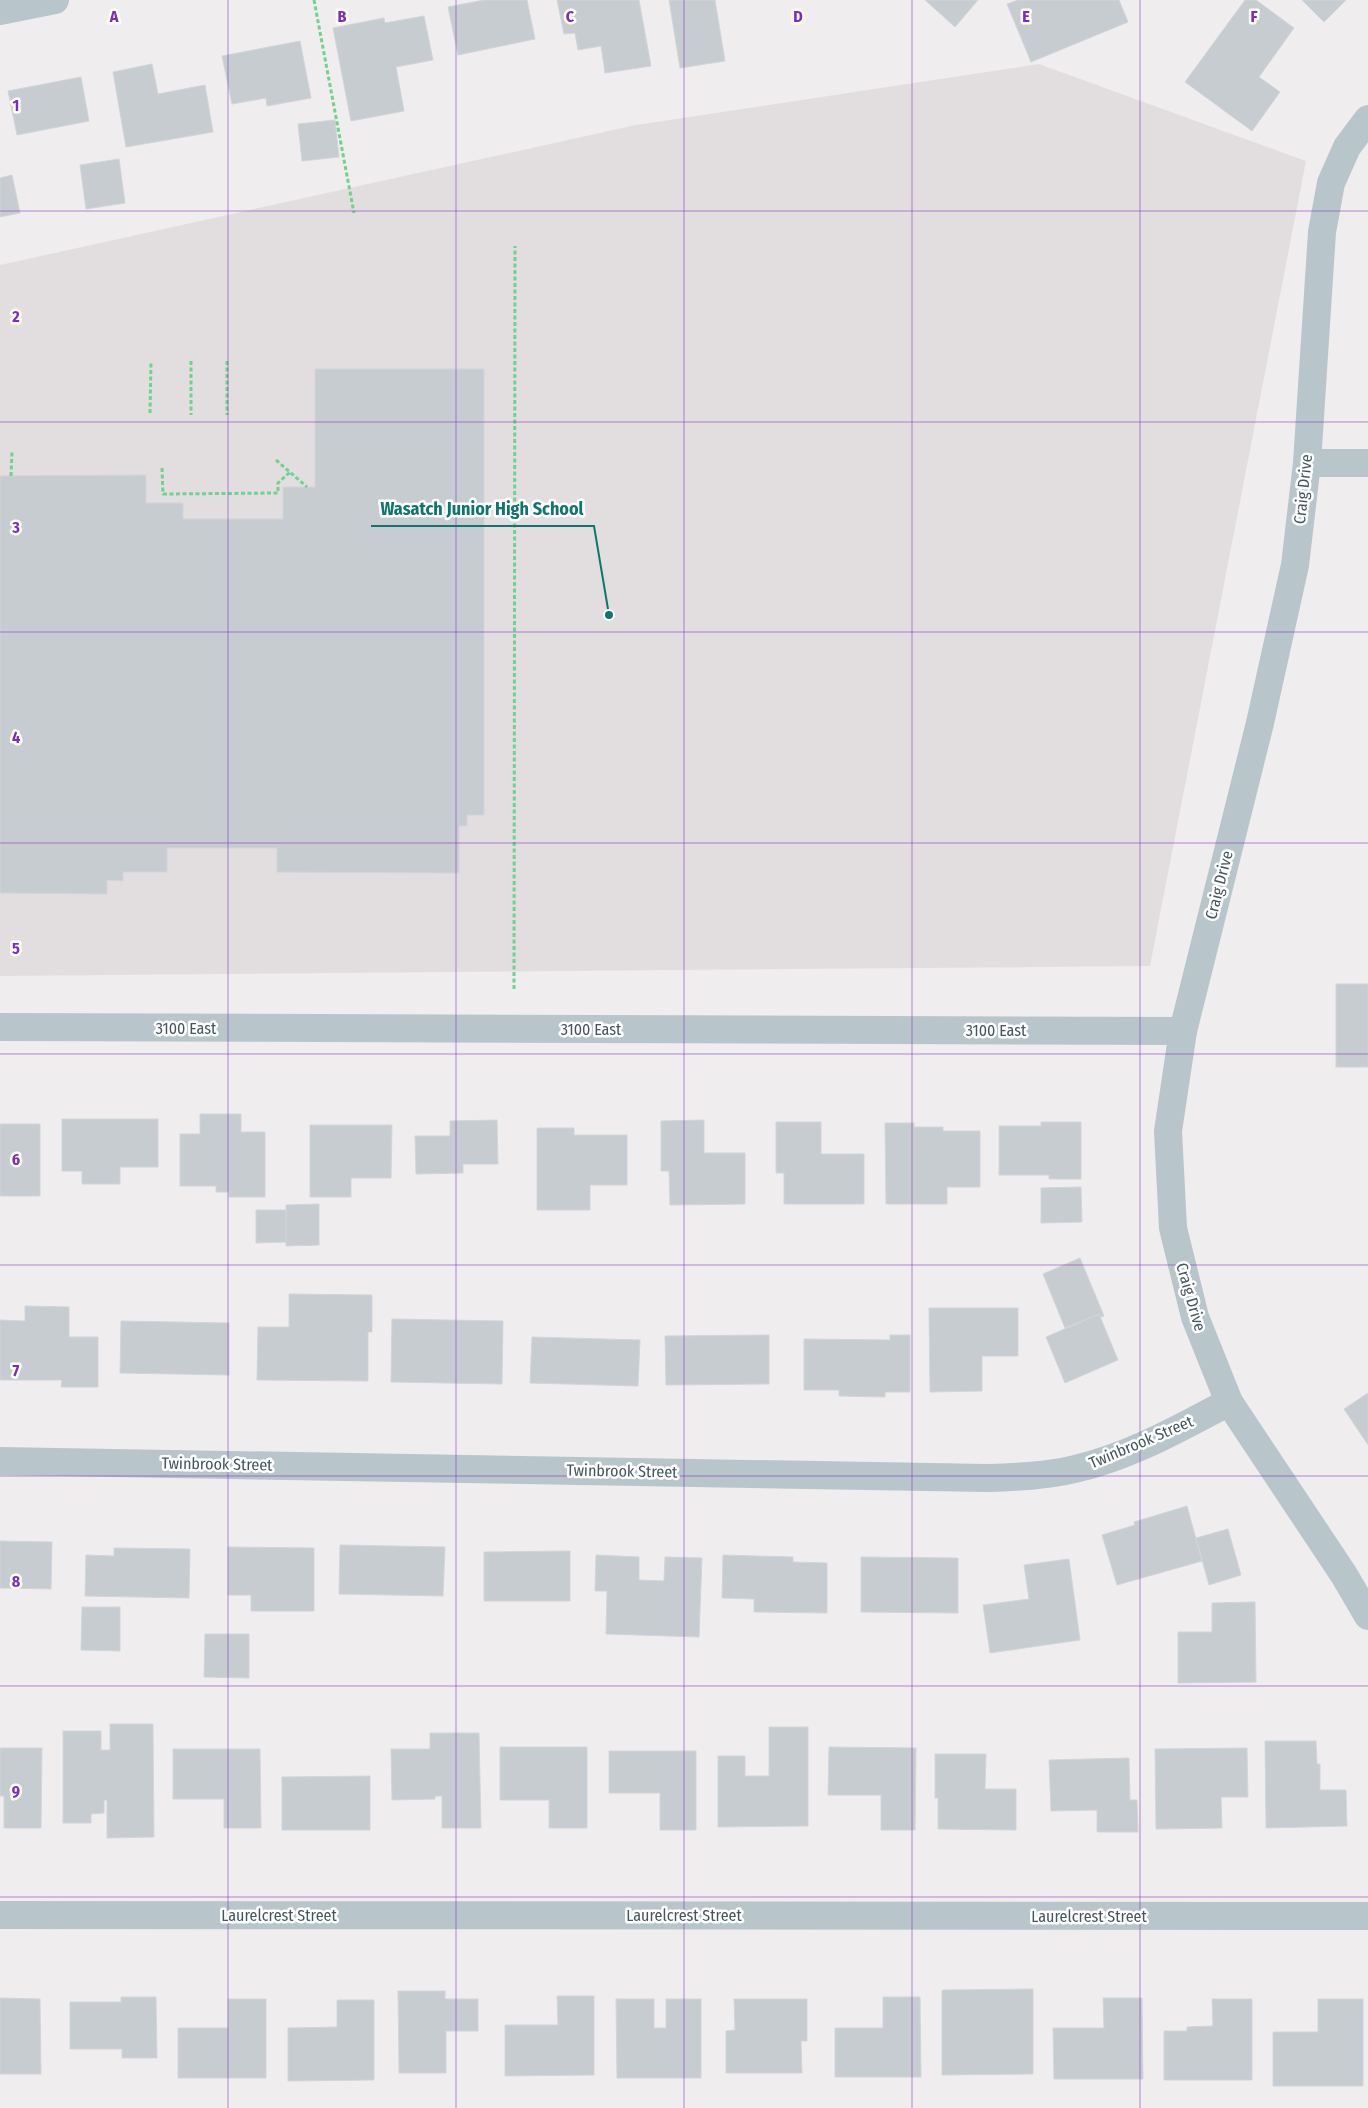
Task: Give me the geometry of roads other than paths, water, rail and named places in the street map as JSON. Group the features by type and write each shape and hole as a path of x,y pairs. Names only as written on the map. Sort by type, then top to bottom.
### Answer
{"street":[{"path":"0,12 54,0"},
{"name":"Craig Drive","path":"1368,118 1347,147 1331,183 1322,232 1307,464 1295,565 1276,659 1183,1031 1168,1131 1173,1228 1195,1317 1229,1402 1344,1575 1368,1616"},
{"path":"1307,464 1368,463"},
{"name":"3100 East","path":"0,1027 1183,1031"},
{"name":"Twinbrook Street","path":"0,1461 977,1478 1033,1476 1075,1469 1113,1457 1179,1429 1229,1402"},
{"name":"Laurelcrest Street","path":"0,1915 1368,1916"}],"place":[{"name":"Wasatch Junior High School","path":"609,615"}]}
